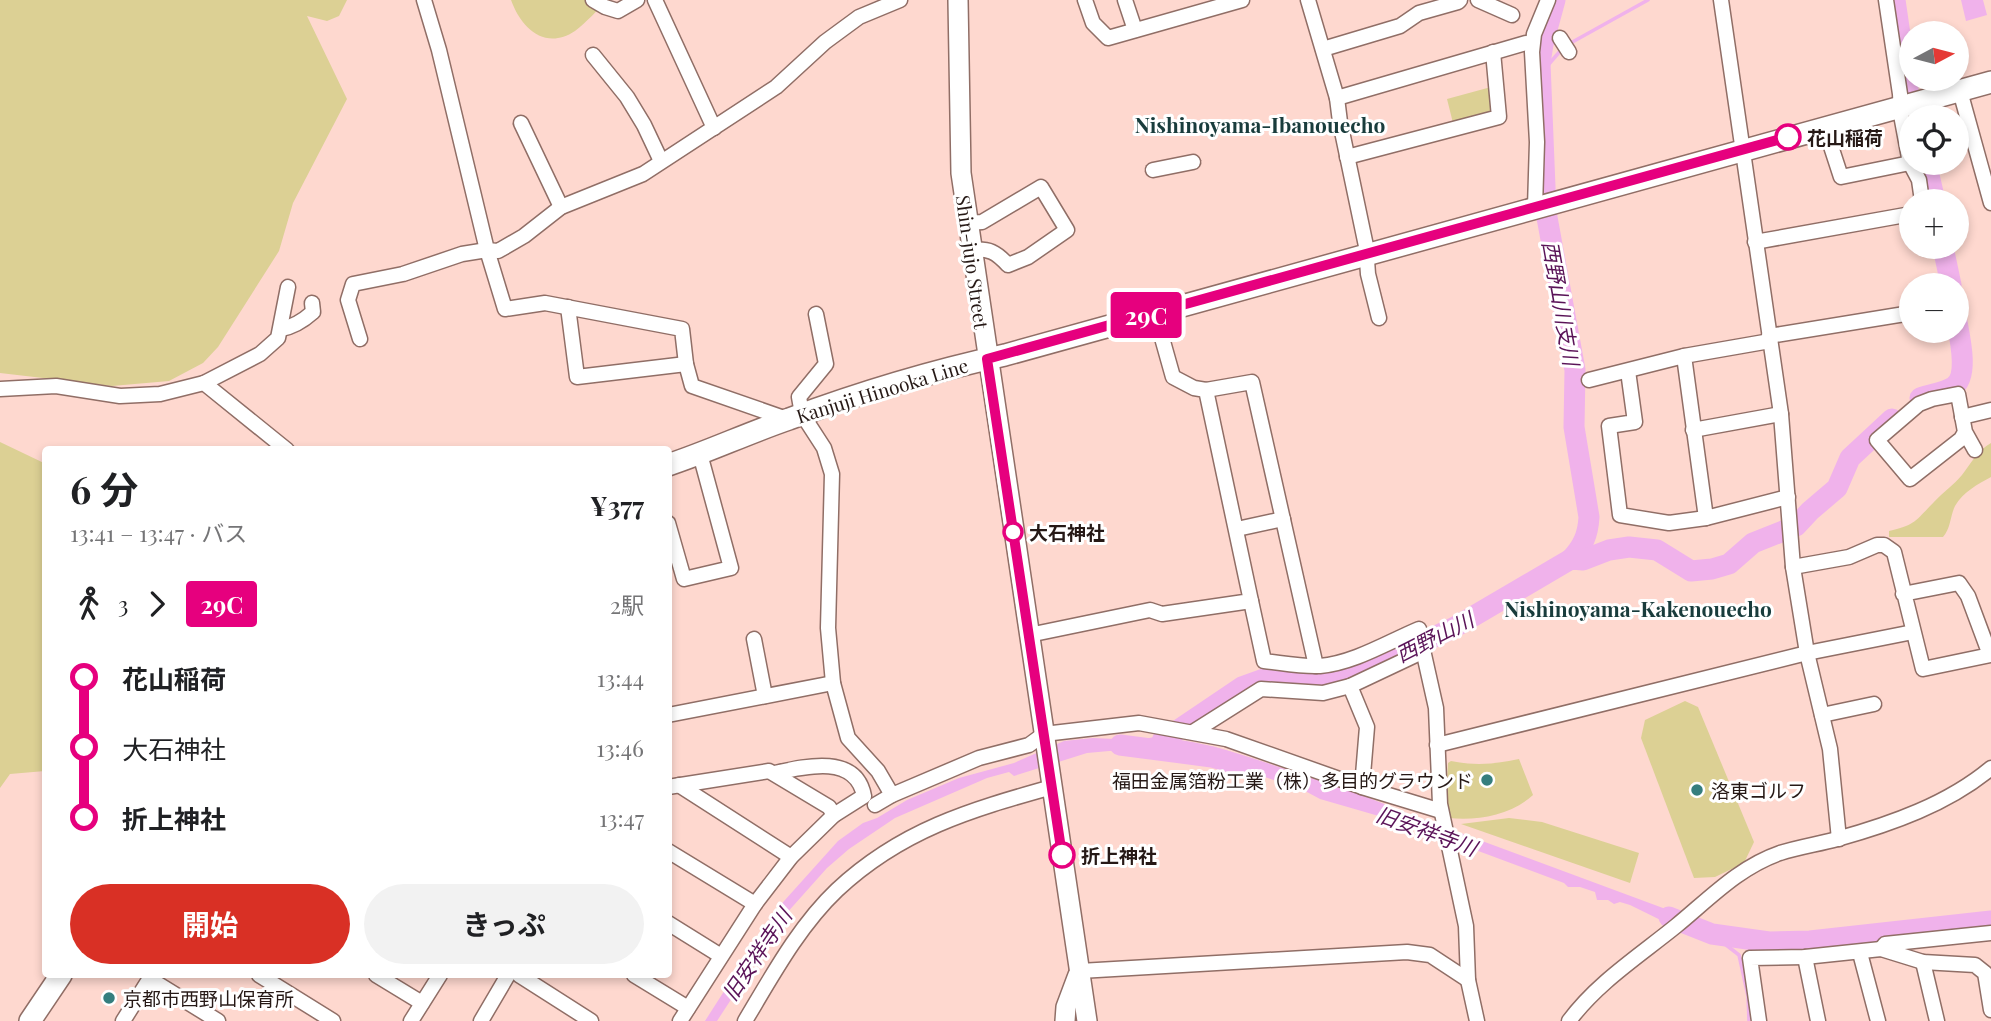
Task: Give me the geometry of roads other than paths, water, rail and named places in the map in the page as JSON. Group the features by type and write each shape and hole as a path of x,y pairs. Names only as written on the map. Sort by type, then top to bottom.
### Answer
{"main road":[{"name":"Shin-jujo Street","path":"958,0 961,173 1087,1021"},
{"name":"Kanjuji Hinooka Line","path":"1969,88 1991,82"},
{"name":"Kanjuji Hinooka Line","path":"1907,105 1960,91"},
{"name":"Kanjuji Hinooka Line","path":"672,464 795,417 958,365 1899,107"},
{"path":"1065,1021 1066,1007 1080,971"},
{"path":"30,1021 59,978"}],"street":[{"path":"424,0 439,50 487,250 505,309 545,303 682,329 686,364 692,386 795,417 824,448 832,474 828,628 833,683 848,738 878,771 892,795"},
{"path":"593,0 618,11 637,0"},
{"path":"655,0 663,13 674,47 684,60 714,128"},
{"path":"1085,0 1093,23 1108,38 1201,5 1242,0"},
{"path":"1125,0 1135,30"},
{"path":"1308,0 1337,98 1379,318"},
{"path":"1323,49 1400,26 1419,13 1460,0"},
{"path":"1478,0 1512,15"},
{"path":"1543,205 1532,51 1534,34 1548,0"},
{"path":"1721,0 1781,414 1793,567 1807,653 1830,749 1839,839"},
{"path":"1886,0 1907,105"},
{"path":"360,339 348,300 353,284 403,274 462,254 498,251 561,206 643,174 776,86 825,42 859,17 893,1"},
{"path":"1560,38 1569,52"},
{"path":"1337,98 1526,43"},
{"path":"1347,157 1500,117 1493,52"},
{"path":"593,55 627,97 661,161"},
{"path":"1960,91 1991,203"},
{"path":"521,123 561,206"},
{"path":"1825,128 1841,177 1899,165"},
{"path":"1153,170 1193,162"},
{"path":"968,223 982,222 1041,187 1067,230 1028,257 1008,265 997,253 987,248 971,250"},
{"path":"1755,242 1899,216"},
{"path":"0,389 56,386 120,396 160,394 204,383 260,354 278,338 288,287"},
{"path":"281,330 310,315 313,312 312,303"},
{"path":"568,307 577,377 686,364"},
{"path":"1154,313 1173,377 1194,388 1206,390 1252,382 1316,666"},
{"path":"795,417 799,397 826,364 816,314"},
{"path":"1589,380 1770,338 1899,315"},
{"path":"1684,356 1706,518"},
{"path":"1628,371 1635,422 1609,426 1620,515 1669,523 1706,518 1788,497"},
{"path":"204,383 282,446"},
{"path":"1206,390 1264,661 1316,666 1345,661 1419,631 1436,708 1442,817 1466,926 1468,980 1478,1021"},
{"path":"1965,432 1961,439 1910,479 1877,440 1919,404 1958,394 1965,432 1975,450"},
{"path":"1962,417 1991,410"},
{"path":"1693,430 1781,414"},
{"path":"672,537 684,579 731,568 700,454"},
{"path":"1237,529 1283,519"},
{"path":"1793,567 1849,557 1877,545 1884,545 1894,552 1903,594 1923,669 1990,655 1968,596 1959,583 1903,594"},
{"path":"1029,635 1150,610 1162,614 1251,601"},
{"path":"1437,745 1807,653 1913,632"},
{"path":"754,639 765,696"},
{"path":"1193,732 1261,689 1323,693 1350,685 1422,650"},
{"path":"672,714 833,683"},
{"path":"1350,685 1367,727 1362,787"},
{"path":"1822,715 1874,704"},
{"path":"875,805 892,795 979,758 1029,745 1044,738 1139,723 1226,739 1442,817"},
{"path":"680,1021 755,904 791,857 834,815 864,796 862,786 849,772 830,765 775,773"},
{"path":"1569,1021 1580,1005 1737,874 1778,854 1839,839 1948,798 1991,768"},
{"path":"674,786 769,771 830,807 834,815"},
{"path":"745,1021 807,924 836,890 893,847 957,815 1051,779"},
{"path":"674,786 791,857"},
{"path":"672,853 755,904"},
{"path":"672,925 721,956"},
{"path":"1881,950 1885,944 1991,933"},
{"path":"1759,1021 1750,958 1805,957 1881,950 1923,962 1975,965 1984,971 1991,1010"},
{"path":"1080,971 1407,952 1430,955 1468,980"},
{"path":"1860,953 1878,1021"},
{"path":"1805,957 1818,1021"},
{"path":"1923,962 1937,1021"},
{"path":"123,1021 150,978"},
{"path":"153,978 218,1021"},
{"path":"264,978 333,1021"},
{"path":"381,978 422,1003"},
{"path":"411,1021 438,978"},
{"path":"481,1021 506,978"},
{"path":"524,978 591,1021"},
{"path":"639,978 688,1008"}],"water":[{"path":"1961,0 1983,0 1987,15 1966,21"},
{"path":"1155,737 1205,745 1282,768 1698,921 1687,933 1630,905 1597,900 1595,892 1580,887 1568,887 1564,883 1403,823 1320,799 1251,772 1243,775 1227,768 1225,761 1165,746 1087,753 1014,776 1009,772 987,778 895,818 849,849 827,868 777,924 736,991 731,994 732,998 717,1021 705,1021 776,910 838,841 863,823 907,800 959,778 1014,763 1064,741 1093,738 1137,740"}],"waterway":[{"name":"西野山川支川","path":"1555,0 1540,63 1546,212 1575,370 1574,427 1589,517 1584,540 1571,559"},
{"path":"1567,45 1648,0"},
{"name":"西野山川","path":"1895,0 1910,105"},
{"path":"1541,82 1549,64 1561,50"},
{"name":"西野山川","path":"1929,175 1932,189"},
{"name":"西野山川","path":"1946,259 1948,273"},
{"name":"西野山川","path":"1920,398 1949,389 1958,382 1962,365 1961,343"},
{"name":"西野山川","path":"1162,741 1242,687 1267,678 1310,683 1352,676 1455,627 1571,559 1583,560 1609,550 1629,547 1657,550 1691,571 1729,564 1753,543 1796,526 1837,488 1850,458 1892,419"},
{"name":"旧安祥寺川","path":"1120,745 1212,757 1229,762"},
{"name":"旧安祥寺川","path":"1669,917 1712,934 1769,942 1810,941 1991,921"},
{"path":"1712,934 1739,955 1748,996 1749,1021"}],"place":[{"name":"花山稲荷","path":"1788,137"},
{"name":"大石神社","path":"1013,532"},
{"name":"福田金属箔粉工業（株）多目的グラウンド","path":"1487,780"},
{"name":"洛東ゴルフ","path":"1697,790"},
{"name":"折上神社","path":"1062,855"},
{"name":"京都市西野山保育所","path":"109,998"}],"district":[{"name":"Nishinoyama-Ibanouecho","path":"1260,124"},
{"name":"Nishinoyama-Kakenouecho","path":"1638,608"}]}
